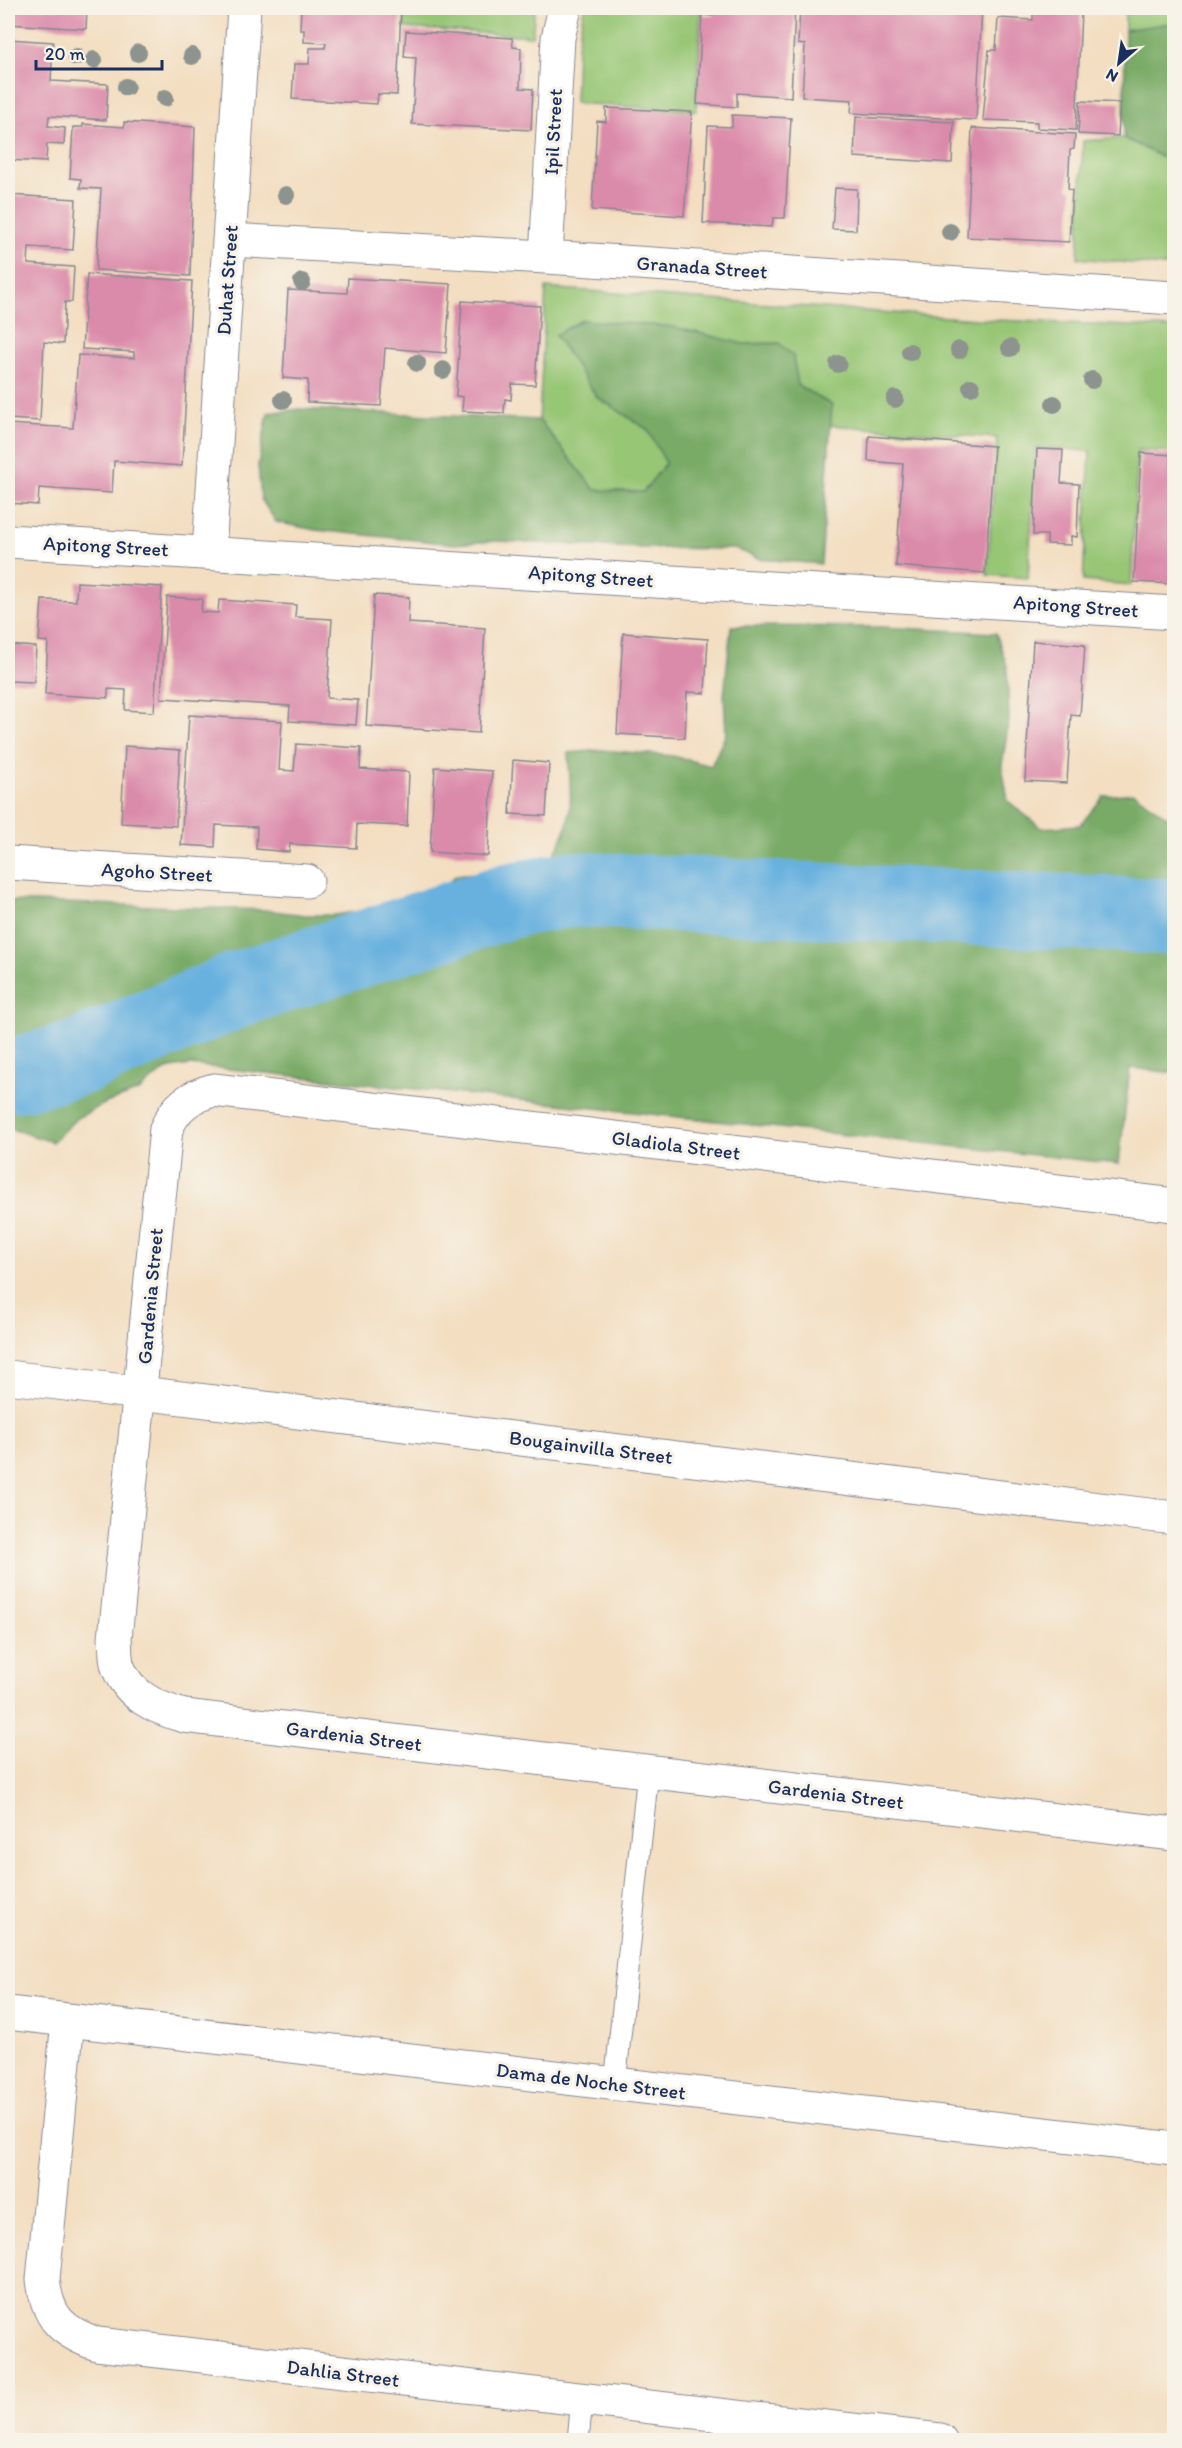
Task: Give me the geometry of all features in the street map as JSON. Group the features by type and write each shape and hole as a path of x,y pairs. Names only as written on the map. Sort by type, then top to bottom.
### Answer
{"street":[{"name":"Duhat Street","path":"209,552 244,8"},
{"name":"Ipil Street","path":"546,257 558,38 565,8"},
{"name":"Granada Street","path":"229,240 546,257 1174,298"},
{"name":"Apitong Street","path":"8,541 1174,613"},
{"name":"Agoho Street","path":"8,863 307,881"},
{"name":"Gladiola Street","path":"181,1104 195,1095 214,1090 1174,1205"},
{"name":"Gardenia Street","path":"181,1104 166,1129 115,1638 117,1666 130,1687 154,1707 184,1716 1174,1834"},
{"name":"Bougainvilla Street","path":"8,1377 141,1391 1174,1518"},
{"name":"Dama de Noche Street","path":"8,2013 1174,2149"},
{"name":"Dahlia Street","path":"68,2020 43,2279 45,2299 55,2319 74,2336 97,2344 940,2440"}],"lane":[{"path":"615,2084 648,1772"},
{"path":"578,2440 582,2400"}],"green space":[{"path":"405,8 535,8 532,36 404,28"},
{"path":"584,8 701,8 696,111 575,103 577,47"},
{"path":"1125,8 1174,9 1174,24 1125,30"},
{"path":"1174,24 1174,163 1124,138 1125,30"},
{"path":"1124,138 1174,163 1174,267 1078,258 1083,141"},
{"path":"546,288 976,319 1174,328 1174,452 1138,450 1131,585 1083,581 1090,451 1036,448 1028,578 987,575 997,438 829,425 831,405 798,386 793,357 779,343 743,344 674,327 582,320 556,335 597,397 647,429 666,463 643,492 595,490 539,420"},
{"path":"582,320 674,327 743,344 779,343 793,356 798,386 832,405 821,564 760,559 736,549 642,548 494,541 455,544 315,530 276,522 261,499 258,465 268,413 299,409 539,420 595,490 643,492 666,463 647,429 597,397 555,335"},
{"path":"731,626 881,627 996,633 1007,666 1009,720 1002,765 1008,801 1041,828 1080,825 1104,796 1134,793 1174,822 1174,1073 1130,1068 1119,1164 190,1065 171,1068 159,1074 139,1091 106,1103 77,1118 52,1142 8,1128 8,901 265,910 305,915 336,915 407,903 438,894 456,875 496,871 553,856 569,818 571,794 568,753 602,750 673,756 711,766 726,734 724,696"}],"building":[{"path":"8,8 87,8 86,29 8,24"},
{"path":"301,8 401,8 397,95 378,94 377,104 292,99 294,64 309,64 310,48 325,48 326,43 304,42 304,30 300,30"},
{"path":"714,8 795,8 791,97 737,93 737,107 697,104 702,15 713,16"},
{"path":"800,8 982,8 976,120 851,113 852,100 802,97 805,45 798,44"},
{"path":"1033,8 1081,11 1076,130 1037,128 1037,122 983,120 989,50 996,50 998,18 1033,20"},
{"path":"406,31 512,38 513,47 521,48 520,88 533,89 531,130 412,124 416,58 404,57"},
{"path":"8,39 53,42 51,81 108,84 106,120 49,116 48,126 65,128 64,145 47,144 46,162 8,160"},
{"path":"1080,101 1120,103 1118,136 1078,134"},
{"path":"606,108 692,112 684,216 592,210 597,121 606,122"},
{"path":"732,115 791,118 785,218 773,218 772,227 703,223 708,126 732,127"},
{"path":"856,117 954,122 952,163 854,157"},
{"path":"124,122 195,127 190,276 96,270 101,189 80,188 81,179 70,178 73,127 83,127 83,124 124,127"},
{"path":"972,128 1075,134 1074,149 1070,150 1068,189 1072,190 1069,242 967,237"},
{"path":"835,188 857,189 856,230 832,229"},
{"path":"8,195 76,199 73,250 29,247 28,264 74,267 72,302 65,302 63,344 44,342 40,421 8,419"},
{"path":"87,274 192,281 182,466 114,461 112,493 39,488 38,505 8,503 8,424 73,428 78,355 134,358 134,352 82,349"},
{"path":"348,278 451,284 446,353 385,348 381,406 307,402 308,380 283,378 288,290 347,293"},
{"path":"462,301 540,306 535,385 512,384 511,400 505,399 504,413 462,411 463,397 456,396"},
{"path":"869,436 994,446 985,573 896,566 903,464 868,461"},
{"path":"1037,449 1063,450 1061,483 1079,484 1077,537 1071,536 1071,545 1047,544 1047,535 1033,535"},
{"path":"1141,453 1174,455 1174,584 1134,582"},
{"path":"77,582 162,587 154,712 125,710 126,690 108,689 108,698 45,694 48,642 39,641 42,600 76,601"},
{"path":"374,595 409,597 408,623 485,628 479,733 366,726"},
{"path":"167,597 202,599 201,612 218,613 219,600 296,605 295,617 332,619 327,698 358,700 356,725 289,721 290,706 161,698"},
{"path":"623,633 708,639 705,693 687,692 685,738 617,734"},
{"path":"1033,641 1085,645 1080,716 1071,715 1067,783 1025,781"},
{"path":"8,645 36,647 34,682 8,681"},
{"path":"189,715 282,721 279,770 294,771 296,744 361,748 360,769 409,772 407,826 357,824 356,848 290,844 289,852 256,849 257,827 216,825 215,847 181,845"},
{"path":"125,746 180,750 176,826 121,823"},
{"path":"513,760 549,763 546,816 510,814"},
{"path":"435,767 492,771 488,856 430,852"}],"waterway":[{"path":"8,1074 24,1073 75,1059 239,989 508,901 570,889 1174,917"}]}
